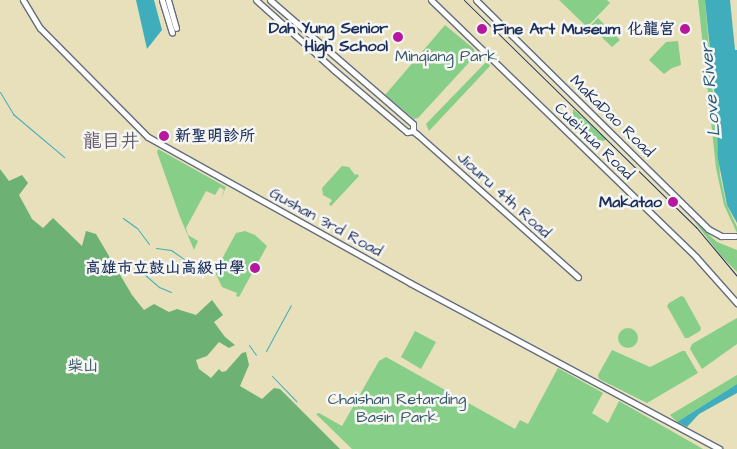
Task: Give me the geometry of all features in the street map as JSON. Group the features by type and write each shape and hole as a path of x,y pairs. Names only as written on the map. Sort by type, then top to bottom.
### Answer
{"street":[{"name":"Gushan 3rd Road","path":"23,0 40,28 148,137 408,282 719,449"},
{"path":"162,0 172,33"},
{"path":"168,0 176,28"},
{"name":"Jiouru 4th Road","path":"256,0 405,131 413,131 578,277"},
{"name":"Jiouru 4th Road","path":"270,0 413,124 413,131"},
{"name":"Cuei-hua Road","path":"431,0 696,257 737,303"},
{"name":"MaKaDao Road","path":"476,0 708,229 721,236 731,238 735,236"}],"green space":[{"path":"559,0 607,0 610,3 587,27"},
{"path":"698,0 705,0 720,175 726,203 737,227 737,233 724,205 716,168"},
{"path":"598,18 620,40 612,47 590,26"},
{"name":"Minqiang Park","path":"445,25 474,49 475,56 418,118 414,119 385,95"},
{"path":"678,41 681,65 672,68 664,74 649,60 666,42"},
{"path":"487,61 490,66 429,131 426,124"},
{"path":"573,109 606,139 604,141 590,138 585,130 578,127 573,118"},
{"path":"158,149 226,187 221,199 224,190 220,187 215,195 206,191 186,228 188,235 198,241 194,250 180,217 157,152"},
{"path":"342,166 349,167 355,175 359,176 331,206 329,204 332,200 323,195 322,188"},
{"name":"柴山","path":"0,169 9,181 22,175 28,183 19,195 32,219 43,228 53,218 82,246 86,231 96,234 132,295 144,310 154,304 169,312 177,309 196,315 212,300 223,315 214,322 225,337 235,345 229,348 219,342 207,356 196,360 199,369 211,378 219,369 222,372 226,371 242,353 246,352 249,365 240,386 262,399 274,388 280,389 340,449 0,449"},
{"path":"694,221 717,242 737,250 737,272 721,256"},
{"path":"245,231 255,235 267,246 239,297 236,296 237,293 222,287 215,272 236,233"},
{"path":"681,296 684,297 701,328 700,331 688,338 685,338 667,306"},
{"path":"737,318 737,344 702,369 690,349 692,344"},
{"path":"628,328 635,331 638,338 635,345 628,348 621,345 618,338 621,331"},
{"path":"415,331 436,342 421,369 401,357"},
{"path":"612,350 650,367 685,351 698,373 647,403 599,379 598,375"},
{"name":"Chaishan Retarding Basin Park","path":"386,357 515,429 520,420 528,424 558,368 603,393 592,413 608,423 619,401 703,449 352,449 316,414 319,413 342,426 379,361"},
{"path":"737,375 737,384 677,422 670,415"}],"water":[{"path":"136,0 154,0 162,30 147,49"},
{"name":"Love River","path":"705,0 730,0 735,50 737,50 737,223 727,205 718,159 716,109"},
{"path":"737,384 737,393 699,414 687,427 677,422"}],"waterway":[{"path":"0,92 13,114 64,157"},
{"path":"123,218 137,228 149,244"},
{"path":"156,248 171,250 184,259 190,273"},
{"path":"144,274 159,287 171,292"},
{"path":"266,351 291,305"},
{"path":"249,345 256,355"},
{"path":"272,376 296,401"}],"tram line":[{"path":"464,0 696,227 737,276"}],"place":[{"name":"Fine Art Museum","path":"482,29"},
{"name":"化龍宮","path":"685,29"},
{"name":"Dah Yung Senior High School","path":"398,37"},
{"name":"新聖明診所","path":"164,136"},
{"name":"Makatao","path":"673,202"},
{"name":"高雄市立鼓山高級中學","path":"255,268"}],"district":[{"name":"龍目井","path":"111,142"}]}
